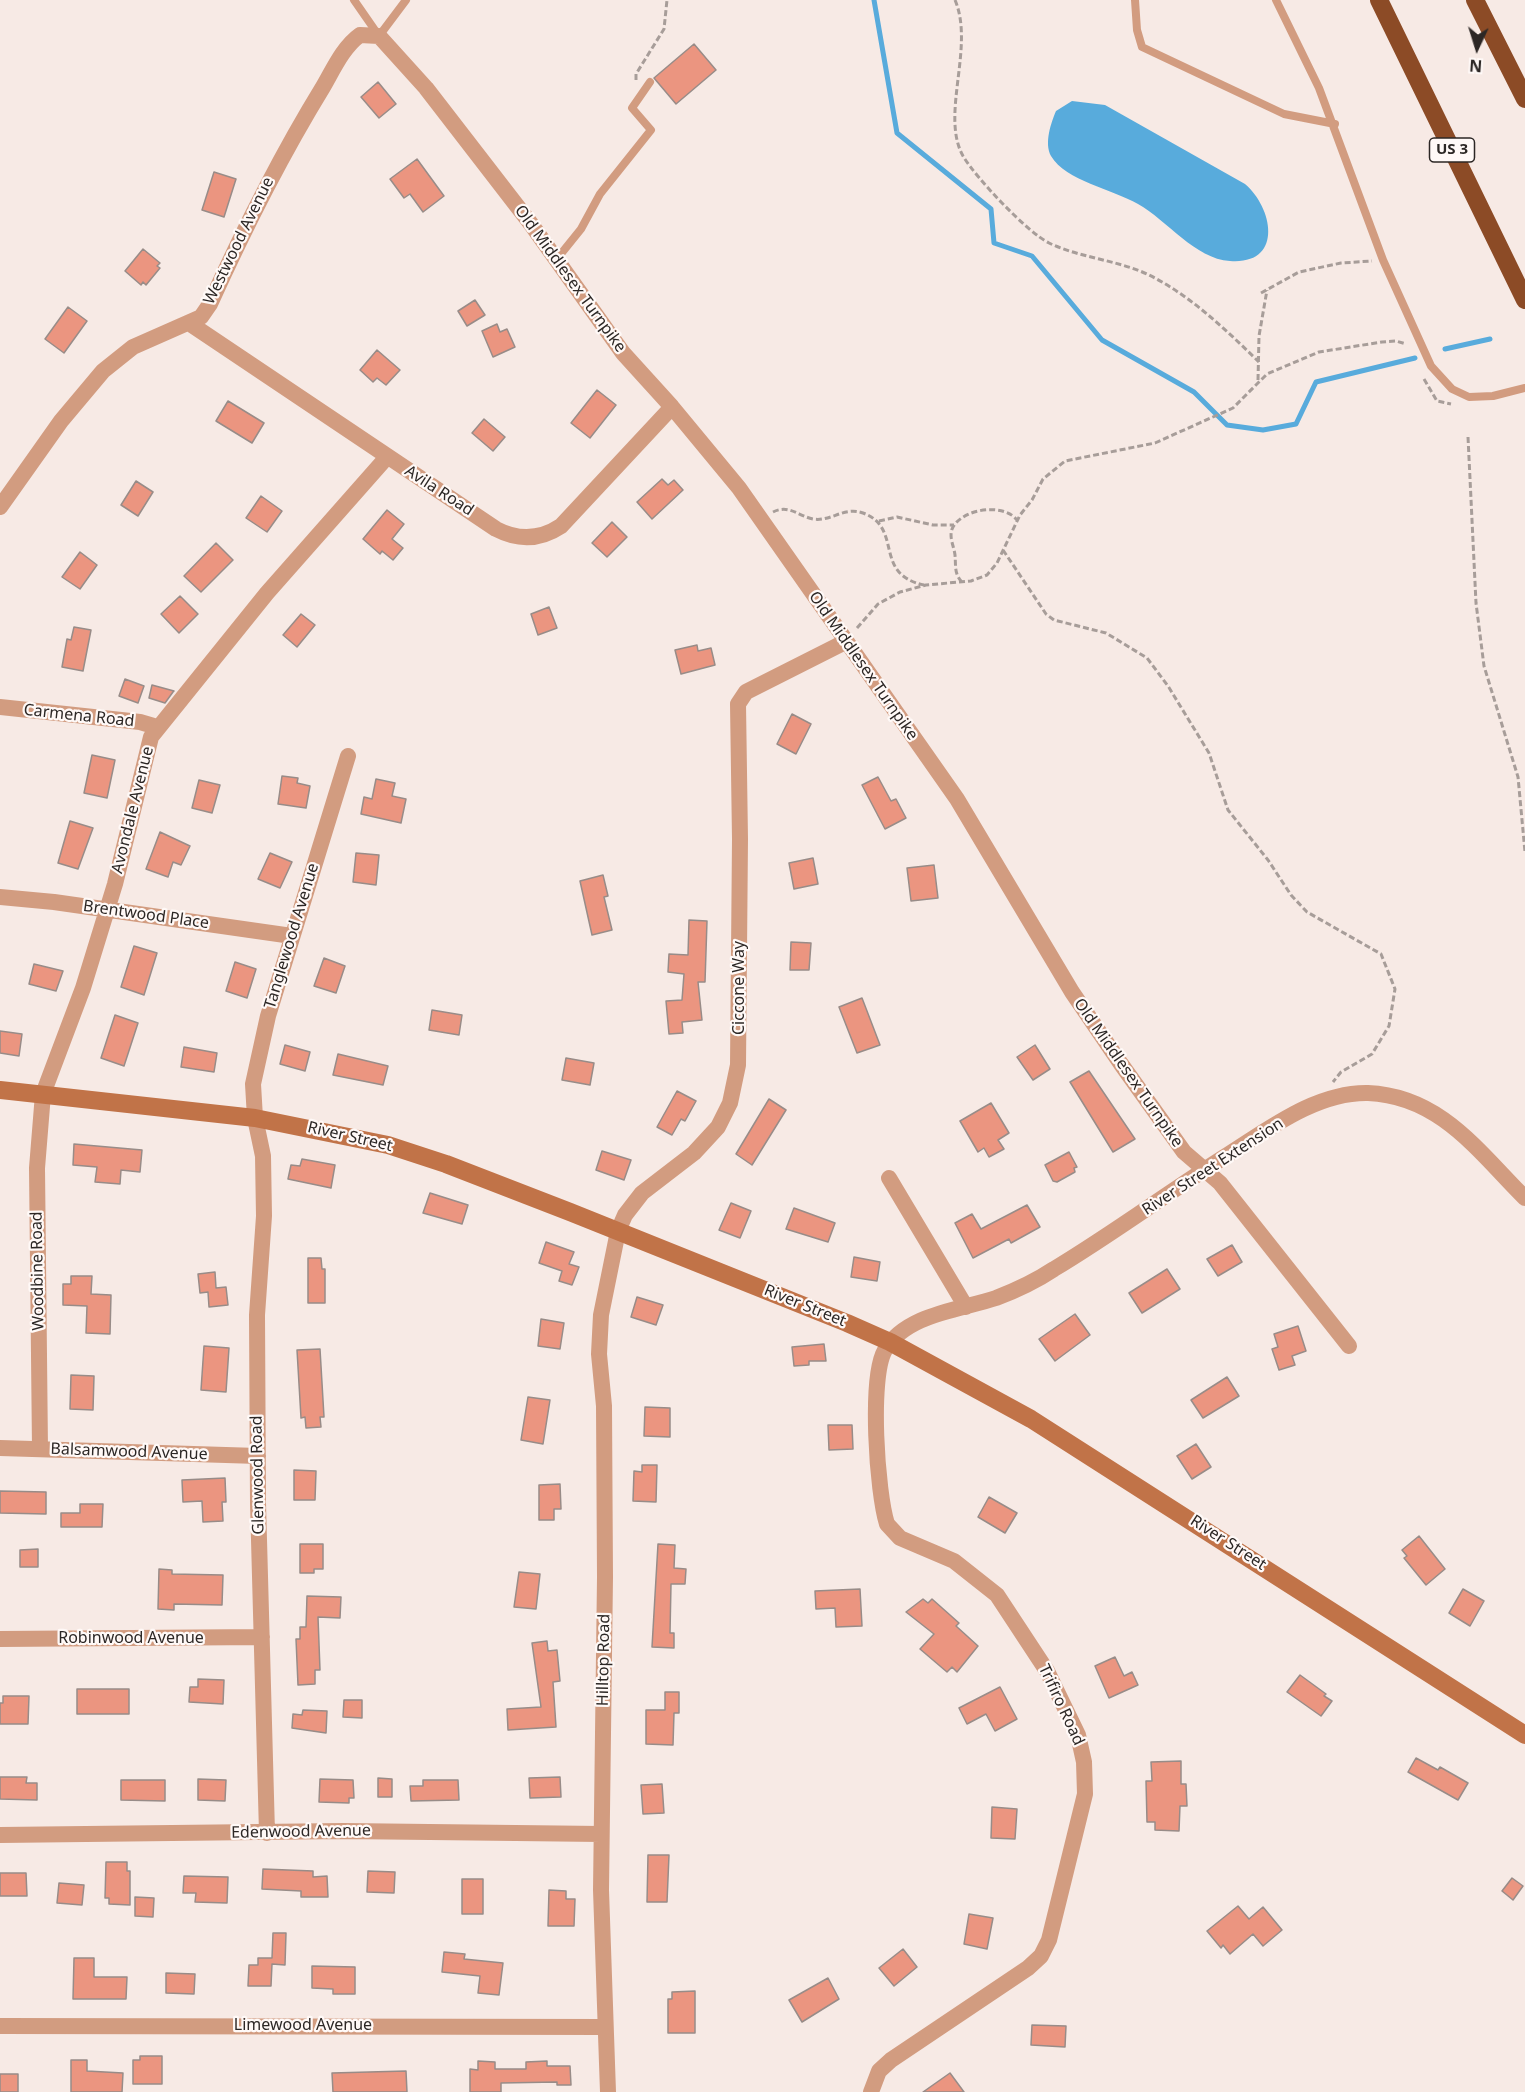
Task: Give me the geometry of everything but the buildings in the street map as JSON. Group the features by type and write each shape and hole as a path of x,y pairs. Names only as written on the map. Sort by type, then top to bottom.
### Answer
{"highway":[{"name":"US 3","path":"1379,0 1525,300"},
{"path":"1475,0 1525,99"}],"main road":[{"name":"River Street","path":"0,1090 255,1118 338,1133 415,1153 618,1231 890,1342 1031,1419 1525,1735"}],"street":[{"name":"Westwood Avenue","path":"0,507 61,421 103,371 133,347 201,317 210,304 272,176 348,46 360,35 379,36"},
{"name":"Old Middlesex Turnpike","path":"379,36 426,88 531,224 623,353 672,407 739,488 957,799 1072,992 1184,1152 1203,1171 1220,1183 1349,1346"},
{"name":"Avila Road","path":"189,323 496,529 520,538 537,537 561,526 672,407"},
{"name":"Avondale Avenue","path":"43,1094 83,988 137,805 148,750 157,727 304,549 387,457"},
{"name":"Ciccone Way","path":"618,1231 629,1208 642,1193 694,1153 718,1127 735,1090 739,1011 740,801 736,716 739,699 746,692 845,642"},
{"name":"Carmena Road","path":"0,707 140,722 157,727"},
{"name":"Tanglewood Avenue","path":"255,1118 252,1092 257,1060 292,936 348,756"},
{"name":"Brentwood Place","path":"0,897 107,909 292,936"},
{"name":"Woodbine Road","path":"40,1449 37,1168 43,1094"},
{"name":"River Street Extension","path":"890,1342 913,1324 1024,1286 1053,1270 1203,1171 1305,1109 1340,1096 1385,1095 1422,1105 1445,1118 1466,1136 1525,1198"},
{"name":"Glenwood Road","path":"255,1118 262,1147 264,1196 257,1315 267,1833"},
{"path":"889,1178 966,1307"},
{"name":"Hilltop Road","path":"608,2092 601,1834 605,1566 604,1406 600,1334 618,1231"},
{"name":"Trifiro Road","path":"871,2092 879,2071 891,2060 1028,1968 1041,1956 1049,1940 1081,1816 1086,1779 1081,1747 1072,1723 1032,1645 997,1595 954,1561 900,1538 887,1524 875,1395 879,1365 890,1342"},
{"name":"Balsamwood Avenue","path":"0,1448 258,1456"},
{"name":"Robinwood Avenue","path":"0,1639 262,1637"},
{"name":"Edenwood Avenue","path":"0,1835 344,1831 601,1834"},
{"name":"Limewood Avenue","path":"0,2026 605,2027"}],"lane":[{"name":"Old Middlesex Turnpike","path":"354,0 379,36"},
{"path":"379,36 406,0"},
{"path":"1135,0 1137,30 1142,47 1284,114 1335,124"},
{"path":"1276,0 1335,124 1383,260 1431,366 1452,389 1469,397 1485,397 1525,388"},
{"path":"555,260 569,246 613,176 651,130 632,108 650,82"}],"path":[{"path":"638,98 636,74 664,29 667,0"},
{"path":"955,0 962,15 959,91 954,128 963,156 1002,203 1048,243 1147,274 1180,293 1218,322 1259,362"},
{"path":"1261,293 1299,272 1341,263 1383,260"},
{"path":"1258,380 1260,330 1267,290"},
{"path":"845,642 878,604 900,592 926,585 962,582 987,575 1043,479 1065,461 1155,443 1233,408 1258,380 1278,368 1334,347 1396,340 1410,346"},
{"path":"1421,372 1437,401 1455,404 1469,397"},
{"path":"1468,437 1476,603 1484,666 1518,777 1525,852"},
{"path":"761,521 772,512 785,508 816,519 855,511 879,521 897,516 933,525 954,525"},
{"path":"962,582 955,568 951,534 954,525 967,515 987,510 1004,511 1017,520"},
{"path":"879,521 898,573 910,582 926,585"},
{"path":"1003,550 1046,614 1054,620 1106,633 1147,658 1168,686 1209,753 1227,810 1268,860 1291,895 1307,912 1376,949 1381,954 1395,989 1389,1026 1372,1054 1334,1079 1334,1090 1340,1096"}],"water":[{"path":"1072,101 1105,105 1245,184 1255,195 1267,220 1266,245 1259,254 1247,260 1230,261 1205,254 1138,204 1090,184 1058,165 1049,151 1049,133 1056,111"}],"waterway":[{"path":"874,0 897,133 991,209 994,243 1032,256 1102,340 1194,392 1227,425 1263,430 1296,424 1316,382 1415,358"},
{"path":"1445,349 1490,339"}]}
